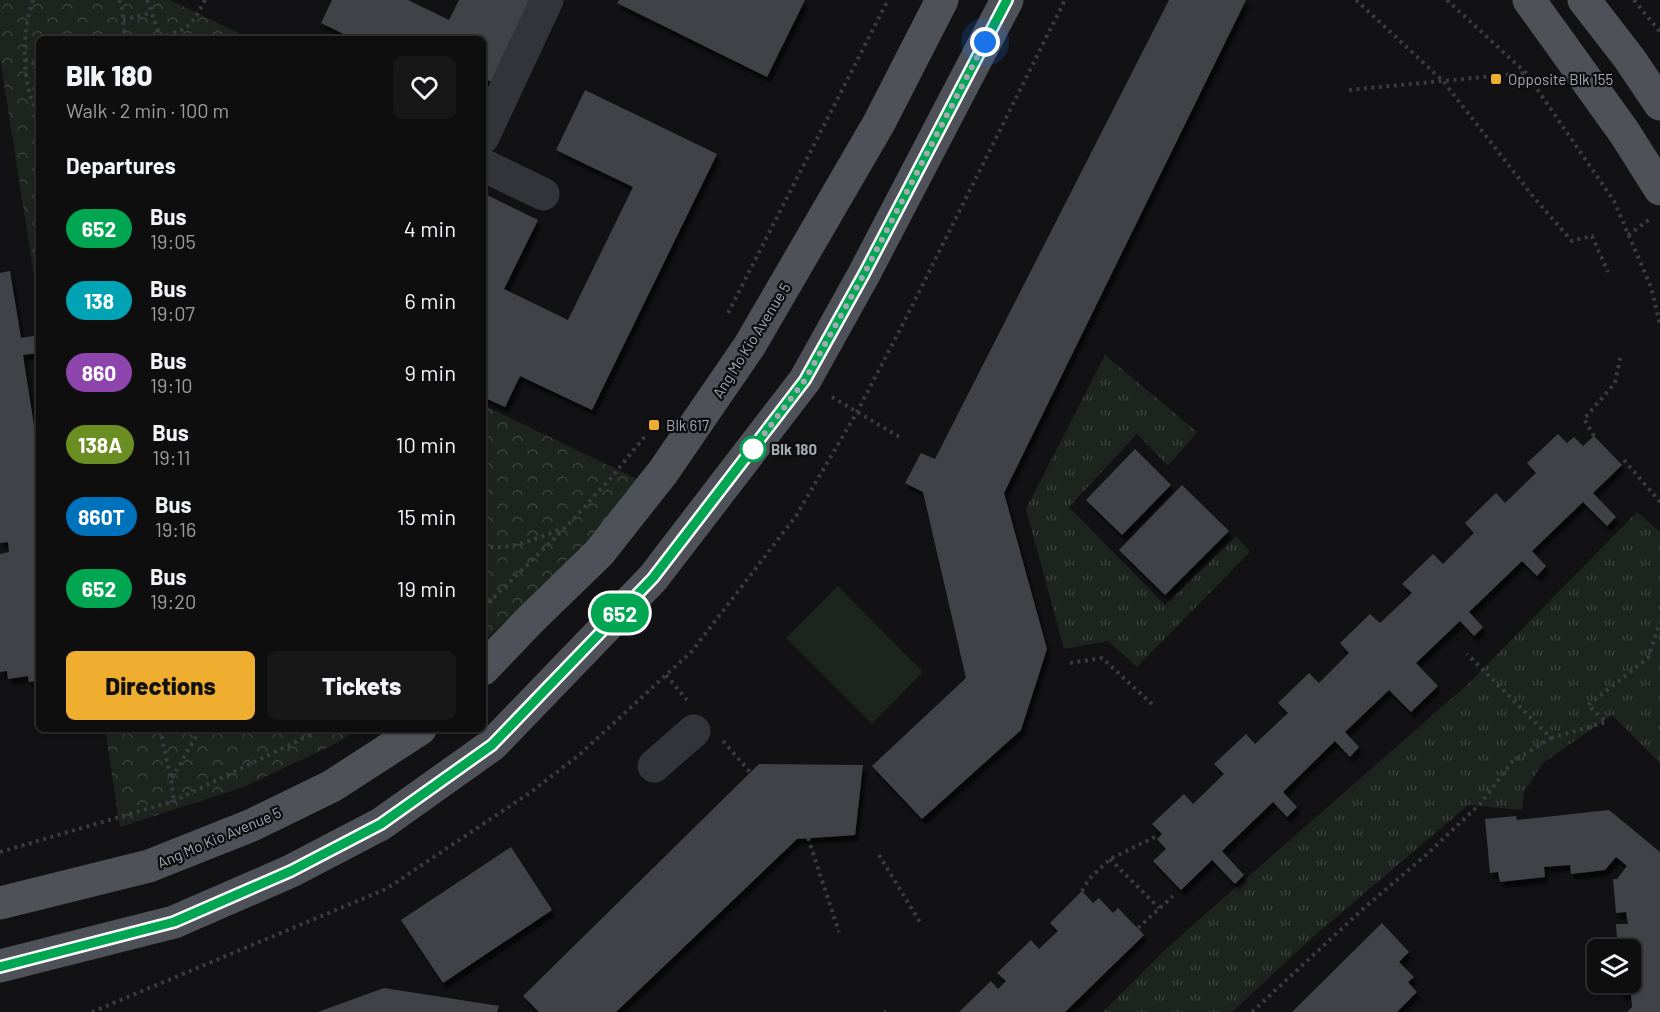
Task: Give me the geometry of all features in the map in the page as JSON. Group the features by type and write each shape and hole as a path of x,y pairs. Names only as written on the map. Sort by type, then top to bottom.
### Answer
{"main road":[{"name":"Ang Mo Kio Avenue 5","path":"486,666 599,553 663,472 750,345 879,123 942,0"},
{"path":"0,966 174,922 281,876 381,824 492,745 653,578 805,380 864,274 1006,0"},
{"path":"1529,0 1624,132 1656,203"},
{"path":"1584,0 1629,58 1660,104"},
{"name":"Ang Mo Kio Avenue 5","path":"0,903 149,866 252,825 332,786 415,732"}],"lane":[{"path":"486,131 547,0"},
{"path":"486,166 543,194"},
{"path":"654,766 694,731"}],"path":[{"path":"33,0 25,37 25,59 30,94 36,109"},
{"path":"119,0 122,7 125,36"},
{"path":"147,0 158,36"},
{"path":"164,36 191,25 205,0"},
{"path":"726,317 888,0"},
{"path":"1356,0 1443,81 1535,199 1572,241 1593,236 1608,272"},
{"path":"1447,0 1526,73 1614,201 1651,287 1660,325"},
{"path":"1634,0 1660,32"},
{"path":"123,21 150,13"},
{"path":"25,59 36,64"},
{"path":"1350,90 1526,73"},
{"path":"1628,234 1656,203"},
{"path":"1594,436 1584,419 1615,383 1621,354"},
{"path":"857,412 901,438"},
{"path":"486,605 566,527 647,434"},
{"path":"1624,460 1660,502"},
{"path":"486,547 517,545 566,527"},
{"path":"1252,1012 1480,804 1512,762 1551,738 1606,722 1588,705 1648,658 1660,622"},
{"path":"1467,654 1551,738"},
{"path":"1070,663 1102,658 1152,704"},
{"path":"161,732 174,801"},
{"path":"171,779 198,732"},
{"path":"0,852 174,801 314,732"},
{"path":"1082,891 1089,879 1110,859 1157,836"},
{"path":"808,838 839,932"},
{"path":"879,855 921,924"},
{"path":"1110,859 1159,908"},
{"path":"1138,928 1173,896"}],"green space":[{"path":"0,0 170,0 245,36 36,36 36,289 0,58"},
{"path":"1105,355 1197,432 1168,466 1137,434 1069,507 1165,605 1236,536 1250,552 1137,667 1108,641 1064,649 1026,509"},
{"path":"486,406 639,480 580,551 486,639"},
{"path":"1637,512 1660,532 1660,763 1612,715 1543,763 1524,792 1522,810 1468,805 1313,937 1232,1012 1103,1012 1168,947 1467,685"},
{"path":"838,586 923,672 872,724 786,638"},
{"path":"105,732 354,732 339,742 244,787 120,827"}],"building":[{"path":"332,0 408,0 449,20 459,0 533,0 492,82 486,79 486,36 348,36 321,23"},
{"path":"619,0 805,0 767,77 617,3"},
{"path":"1169,0 1246,0 1004,493 1047,649 1021,730 922,819 872,766 966,678 923,492 905,483 921,453 935,459"},
{"path":"585,90 717,154 592,410 520,376 505,407 486,398 486,194 538,220 504,289 568,320 633,187 556,150"},
{"path":"10,271 21,338 36,336 36,353 23,355 36,439 36,681 29,682 28,676 8,679 7,671 0,672 0,554 9,552 8,542 0,543 0,273"},
{"path":"1558,434 1567,443 1574,437 1583,446 1594,436 1622,465 1593,493 1616,517 1607,526 1583,502 1532,551 1546,566 1537,576 1522,561 1469,612 1483,627 1474,636 1460,621 1416,663 1438,686 1411,712 1389,690 1345,732 1359,747 1350,757 1335,741 1283,792 1297,807 1287,817 1273,802 1222,851 1244,875 1235,884 1212,860 1181,890 1153,861 1166,849 1157,839 1162,834 1152,824 1184,794 1193,804 1224,774 1214,764 1246,734 1255,744 1288,713 1278,703 1309,673 1319,683 1349,653 1340,643 1370,614 1380,623 1412,593 1402,584 1433,554 1443,564 1474,533 1465,523 1496,493 1505,503 1536,473 1527,463"},
{"path":"1135,449 1171,485 1122,535 1086,500"},
{"path":"1182,485 1229,531 1165,595 1119,550"},
{"path":"759,764 863,765 855,835 797,839 616,1012 539,1012 523,996"},
{"path":"1609,810 1660,852 1660,1012 1627,1012 1632,1007 1631,994 1621,995 1621,993 1641,993 1641,939 1617,939 1616,924 1628,924 1626,912 1616,913 1613,879 1617,879 1627,866 1616,857 1605,870 1571,874 1570,865 1544,867 1545,877 1500,882 1498,872 1490,873 1485,819 1516,816 1517,820"},
{"path":"511,847 552,910 443,983 401,920"},
{"path":"1082,891 1093,903 1099,898 1113,913 1118,908 1144,935 1065,1012 959,1012 991,981 998,989 1006,981 997,973 1031,940 1039,949 1058,931 1050,923"},
{"path":"1382,923 1409,952 1399,962 1414,977 1408,982 1417,992 1397,1012 1292,1012"},
{"path":"384,988 499,1006 497,1012 318,1012"}],"bus line":[{"name":"652","path":"0,967 174,922 291,871 381,824 492,745 653,578 805,380 864,274 1007,0"}],"place":[{"name":"Opposite Blk 155","path":"1496,79"},
{"name":"Blk 617","path":"654,425"},
{"name":"Blk 180","path":"753,449"}],"route":[{"path":"753,449 749,454 805,380 864,274 985,42"}]}
